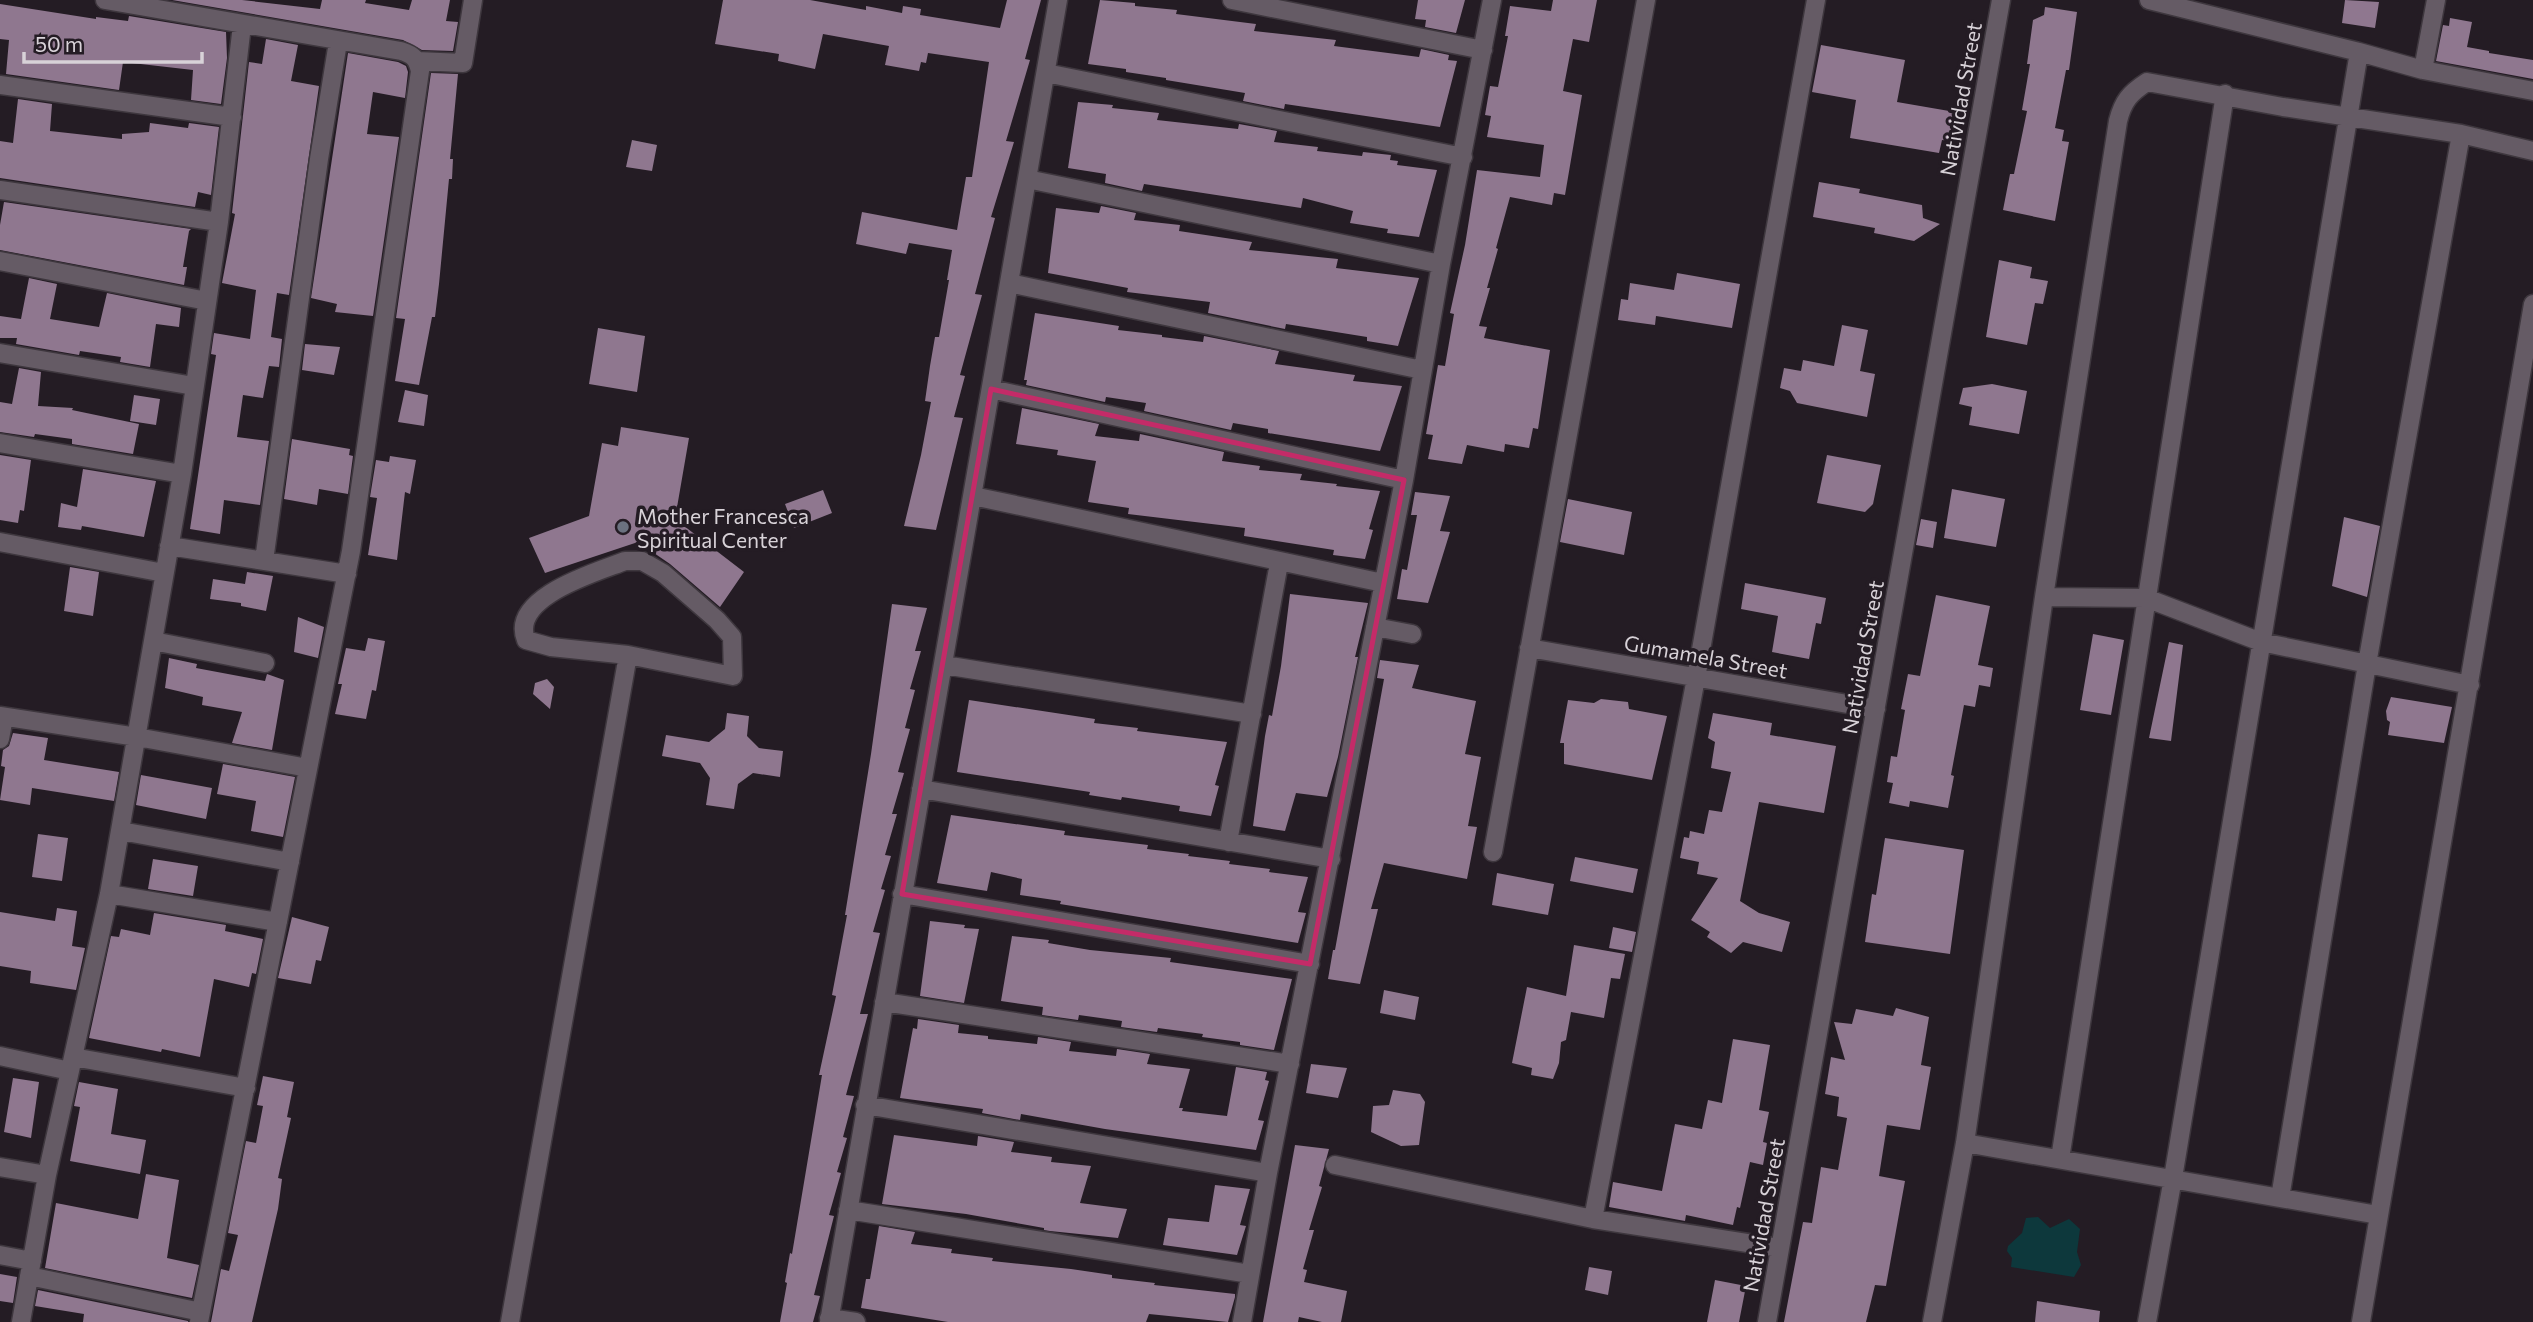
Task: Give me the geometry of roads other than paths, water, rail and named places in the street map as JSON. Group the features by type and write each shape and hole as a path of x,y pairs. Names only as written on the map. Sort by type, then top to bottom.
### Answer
{"street":[{"path":"0,1255 30,1268 200,1317 347,574 420,71 412,54 401,51 105,0"},
{"path":"417,61 463,63 473,0"},
{"path":"856,1322 829,1320 1058,0"},
{"path":"1232,0 1483,50"},
{"path":"1242,1322 1268,1173 1404,480 1441,264 1492,0"},
{"path":"1493,852 1646,0"},
{"path":"1594,1219 1696,678 1816,0"},
{"name":"Natividad Street","path":"1767,1322 2001,0"},
{"path":"2149,0 2423,70 2533,91"},
{"path":"2423,70 2436,0"},
{"path":"21,1322 47,1175 121,831 182,474 219,222 242,25"},
{"path":"264,561 319,159 338,42"},
{"path":"2147,1322 2174,1178 2359,52"},
{"path":"1046,73 1463,157"},
{"path":"1933,1322 1965,1143 2044,597 2122,103 2132,91 2147,82 2225,94 2283,107 2461,134 2533,151"},
{"path":"0,85 232,117"},
{"path":"2060,1159 2225,94"},
{"path":"2280,1198 2367,664 2461,134"},
{"path":"1027,179 1441,264"},
{"path":"0,190 219,222"},
{"path":"0,261 207,301"},
{"path":"1009,283 1422,370"},
{"path":"2361,1322 2533,304"},
{"path":"0,353 194,386"},
{"path":"991,389 1404,480"},
{"path":"0,443 182,474"},
{"path":"973,496 1383,583"},
{"path":"0,542 164,573"},
{"path":"169,546 347,574"},
{"path":"625,561 642,561 663,573 718,620 732,637 733,676 628,655 532,644 523,634 525,621 533,607 544,596 625,561"},
{"path":"1228,842 1279,563"},
{"path":"2044,597 2146,598 2261,642 2470,685"},
{"path":"1376,627 1412,634"},
{"path":"153,641 265,663"},
{"name":"Gumamela Street","path":"1529,648 1876,709"},
{"path":"510,1322 628,655"},
{"path":"944,665 1252,715"},
{"path":"0,739 2,716 308,768"},
{"path":"921,789 1331,859"},
{"path":"121,831 290,862"},
{"path":"109,894 278,922"},
{"path":"902,894 1310,964"},
{"path":"884,1002 1290,1063"},
{"path":"0,1056 246,1088"},
{"path":"865,1105 1268,1173"},
{"path":"1965,1143 2378,1214"},
{"path":"1335,1165 1594,1219 1780,1248"},
{"path":"0,1167 47,1175"},
{"path":"848,1210 1250,1274"}],"water":[{"path":"2038,1217 2050,1228 2069,1219 2080,1229 2077,1252 2081,1265 2074,1277 2011,1267 2012,1258 2007,1251 2008,1246 2022,1233 2026,1218"}],"place":[{"name":"Mother Francesca Spiritual Center","path":"623,527"}]}
